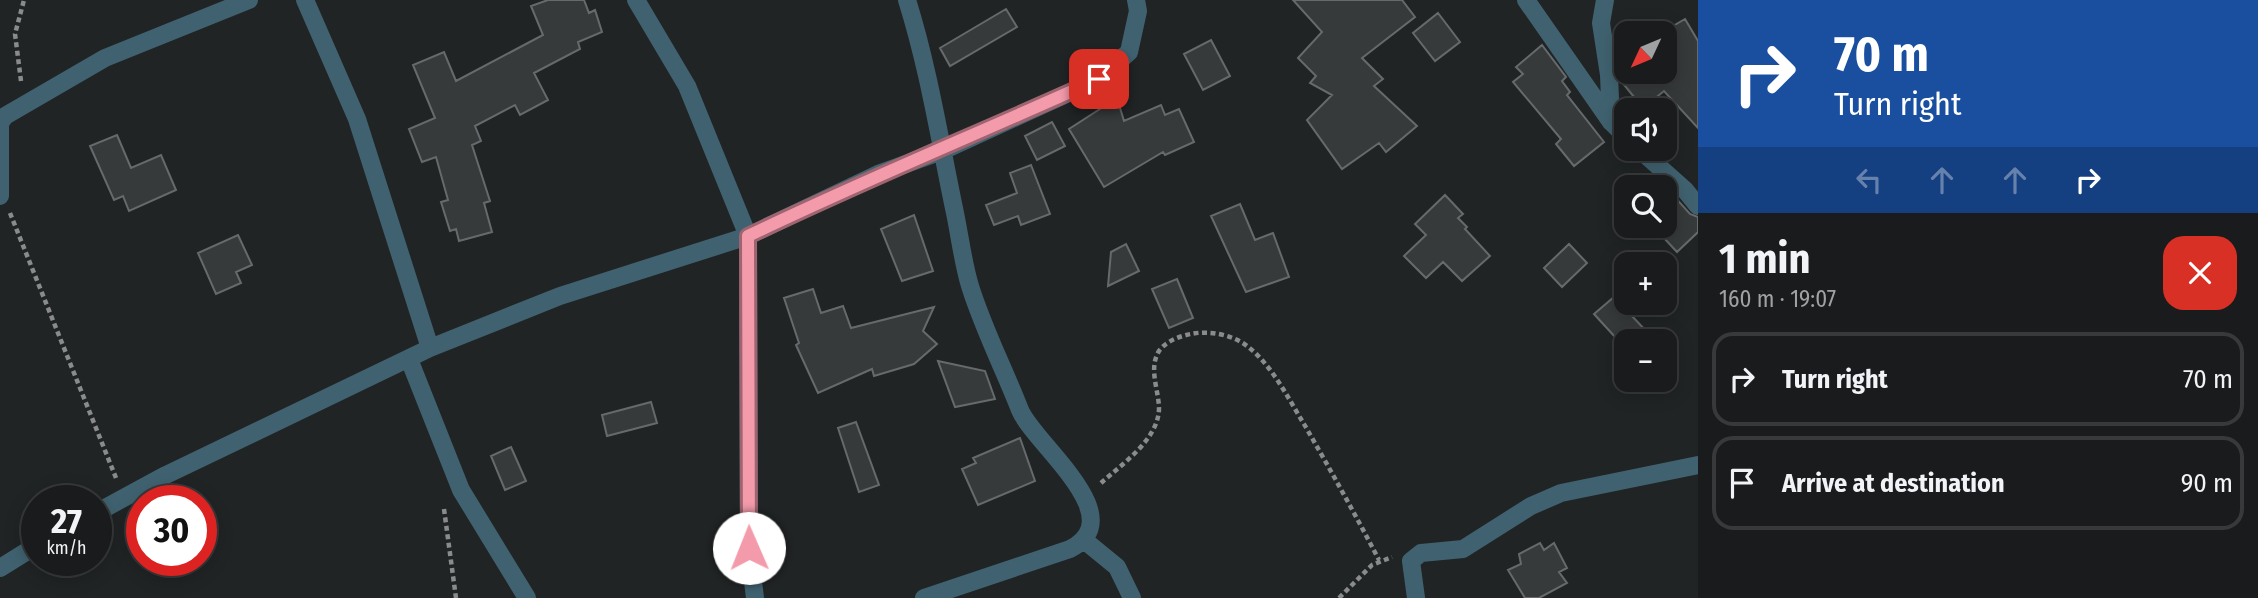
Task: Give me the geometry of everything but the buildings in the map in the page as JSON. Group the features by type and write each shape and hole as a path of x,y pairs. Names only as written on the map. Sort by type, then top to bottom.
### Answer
{"street":[{"path":"0,196 0,122 26,103 105,58 249,0"},
{"path":"306,0 357,118 430,348"},
{"path":"636,0 687,86 748,236 749,548 755,598"},
{"path":"907,0 931,89 970,286 1023,416 1076,480 1085,498 1091,523 1084,540 1070,549 924,598"},
{"path":"112,504 430,348 560,296 748,236 878,174 942,150 1099,79 1129,52 1138,11 1136,0"},
{"path":"1526,0 1614,125"},
{"path":"1605,0 1601,23 1609,75 1611,122"},
{"path":"1652,161 1685,190 1698,206"},
{"path":"410,359 461,490 527,598"},
{"path":"1416,598 1411,561 1416,555 1463,549 1531,506 1560,493 1698,465"},
{"path":"1084,540 1117,567 1132,598"},
{"path":"0,567 21,555"}],"path":[{"path":"24,0 15,34 26,103"},
{"path":"0,188 124,498"},
{"path":"1085,498 1143,443 1155,425 1159,409 1154,370 1158,353 1178,337 1195,333 1222,335 1247,345 1281,386 1346,495 1378,560"},
{"path":"444,497 456,598"},
{"path":"1339,598 1378,560 1416,555"}],"route":[{"path":"749,548 748,236 878,174 942,150 1099,79"}]}
